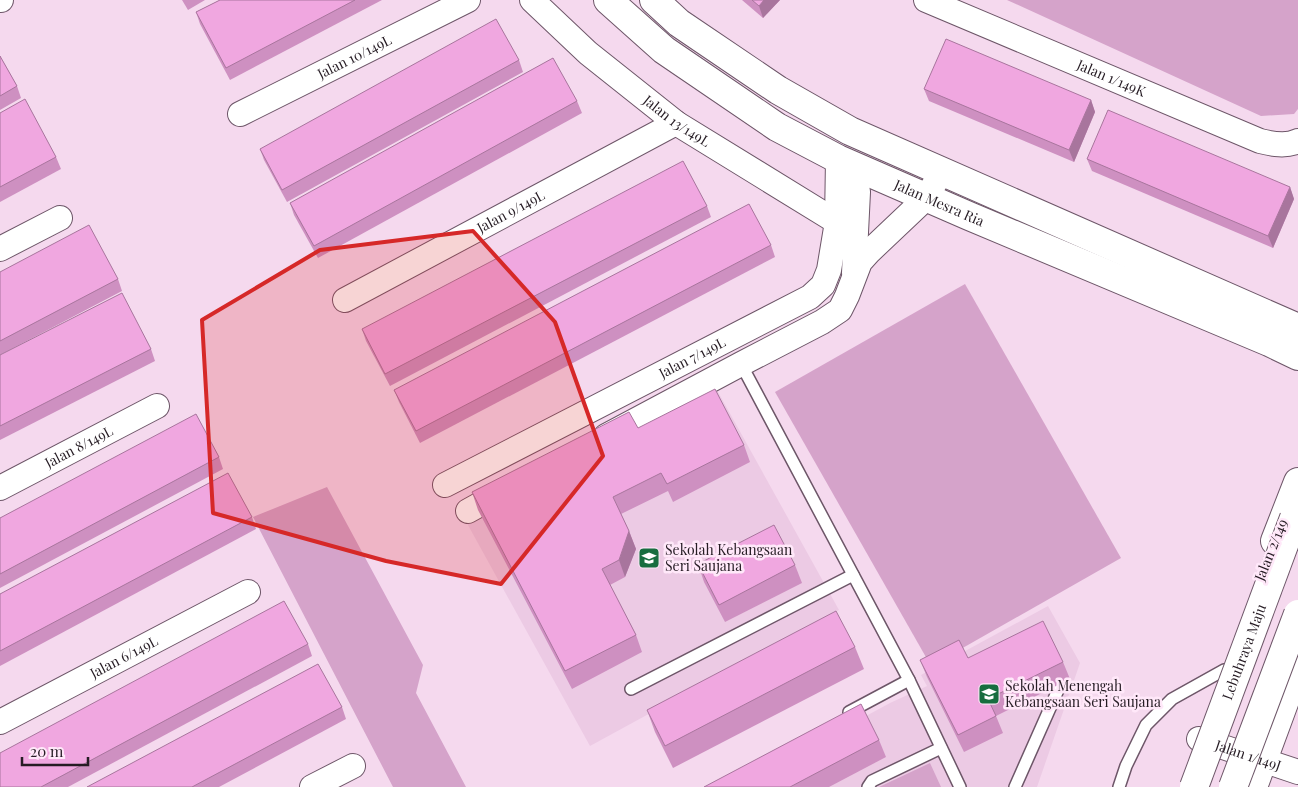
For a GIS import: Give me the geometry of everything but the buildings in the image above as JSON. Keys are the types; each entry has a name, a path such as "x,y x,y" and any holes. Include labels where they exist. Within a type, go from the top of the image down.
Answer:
{"main road":[{"name":"Jalan Mesra Ria","path":"608,0 664,50 777,128 846,162 926,198 1286,328"},
{"name":"Jalan Mesra Ria","path":"654,0 679,22 778,90 850,132 942,171 1286,328 1298,356"},
{"path":"1286,328 1290,365 1298,378"},
{"name":"Jalan 2/149","path":"1182,787 1224,670 1298,482"},
{"name":"Lebuhraya Maju","path":"1194,787 1294,518"},
{"path":"1233,787 1298,614"},
{"path":"1253,787 1298,666"}],"street":[{"name":"Jalan 10/149L","path":"240,114 468,0"},
{"name":"Jalan 13/149L","path":"532,0 588,53 676,123 836,222"},
{"name":"Jalan 1/149K","path":"926,0 1260,141 1274,145 1298,141"},
{"name":"Jalan 9/149L","path":"345,300 676,123"},
{"name":"Jalan 7/149L","path":"444,485 810,297 823,285 828,270 846,162"},
{"path":"846,162 858,192 854,277"},
{"path":"587,446 822,322 840,310 860,262 926,198 942,171"},
{"path":"0,248 60,218"},
{"name":"Jalan 8/149L","path":"0,488 156,406"},
{"path":"468,511 519,483"},
{"name":"Jalan 6/149L","path":"0,722 248,592"},
{"name":"Jalan 1/149J","path":"1199,739 1298,772"},
{"path":"312,787 352,766"}],"lane":[{"path":"741,364 909,680 960,787"},
{"path":"631,689 853,575"},
{"path":"1118,787 1146,725 1172,699 1224,670"},
{"path":"841,716 909,680"},
{"path":"1015,787 1058,690"},
{"path":"868,787 872,781 941,748"}],"highlighted area":[{"path":"473,231 555,322 603,456 501,584 386,561 213,513 202,320 320,250"}],"shaded area":[{"path":"1007,0 1298,0 1298,109 1294,114 1261,116"},
{"path":"965,284 1121,558 931,666 775,392"},
{"name":"Sekolah Kebangsaan Seri Saujana","path":"707,372 839,610 590,746 458,507"},
{"path":"327,487 423,665 416,693 466,787 393,787 253,517"},
{"name":"Sekolah Menengah Kebangsaan Seri Saujana","path":"1048,606 1080,663 1037,787 735,787 890,703 927,686 921,675"},
{"path":"930,763 941,787 879,787"}],"place":[{"name":"Sekolah Kebangsaan Seri Saujana","path":"649,558"},
{"name":"Sekolah Menengah Kebangsaan Seri Saujana","path":"989,694"}]}
